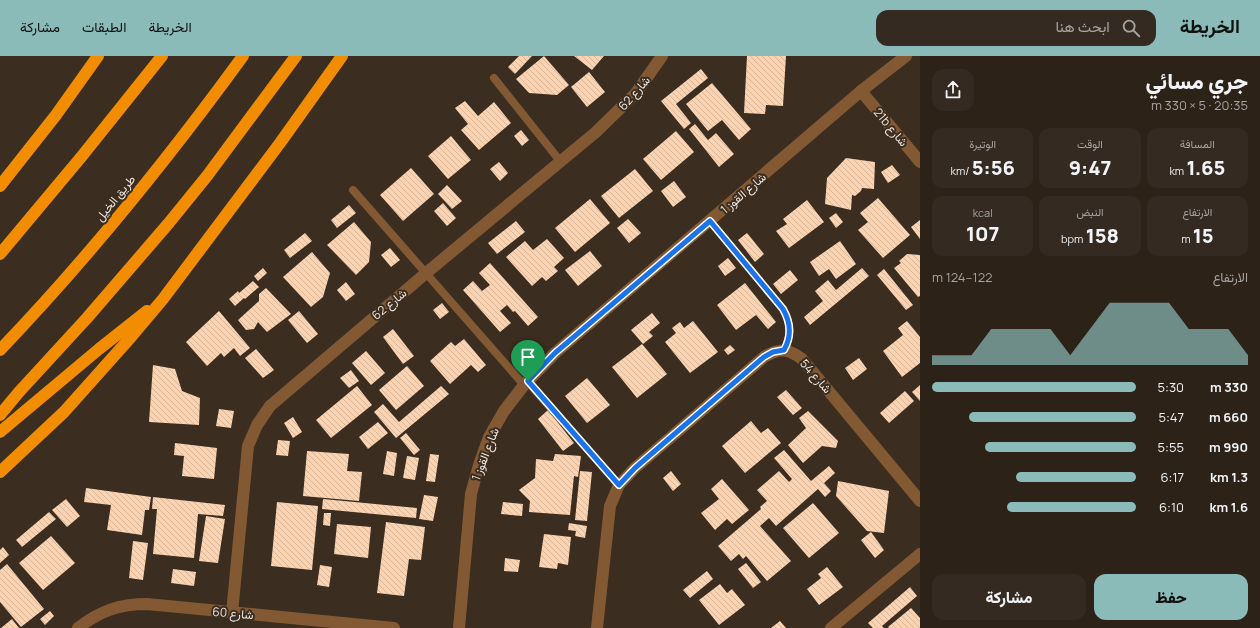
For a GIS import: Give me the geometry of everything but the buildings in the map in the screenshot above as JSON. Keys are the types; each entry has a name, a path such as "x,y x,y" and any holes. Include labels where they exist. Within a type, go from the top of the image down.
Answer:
{"highway":[{"path":"0,186 56,115 98,56"},
{"path":"0,254 87,150 162,56"},
{"name":"طريق الخيل","path":"0,350 65,280 115,221 175,146 243,56"},
{"path":"0,415 18,392 87,318 168,224 216,164 296,56"},
{"path":"0,472 69,406 126,343 163,299 280,143 342,56"},
{"path":"0,432 104,344 163,299"}],"street":[{"name":"شارع 62","path":"232,613 248,446 256,425 270,406 425,274 596,132 636,93 662,56"},
{"name":"شارع القوز 1","path":"459,628 471,494 479,465 490,437 504,411 526,383 555,353 861,92 906,56"},
{"name":"21b شارع","path":"861,92 920,162"},
{"path":"597,628 608,518 614,495 619,485 635,468 764,357 773,352 784,350"},
{"name":"شارع 54","path":"784,350 794,353 802,359 920,501"},
{"path":"831,628 920,554"},
{"name":"شارع 60","path":"78,628 102,612 116,607 132,604 147,604 394,628"}],"lane":[{"path":"494,78 560,161"},
{"path":"353,190 425,274 619,485"},
{"path":"710,221 788,317 790,334 784,350"}],"route":[{"path":"710,221 783,309 788,317 790,325 790,334 784,350 773,352 764,357 635,468 619,485 528,381 555,353 710,221"}]}
